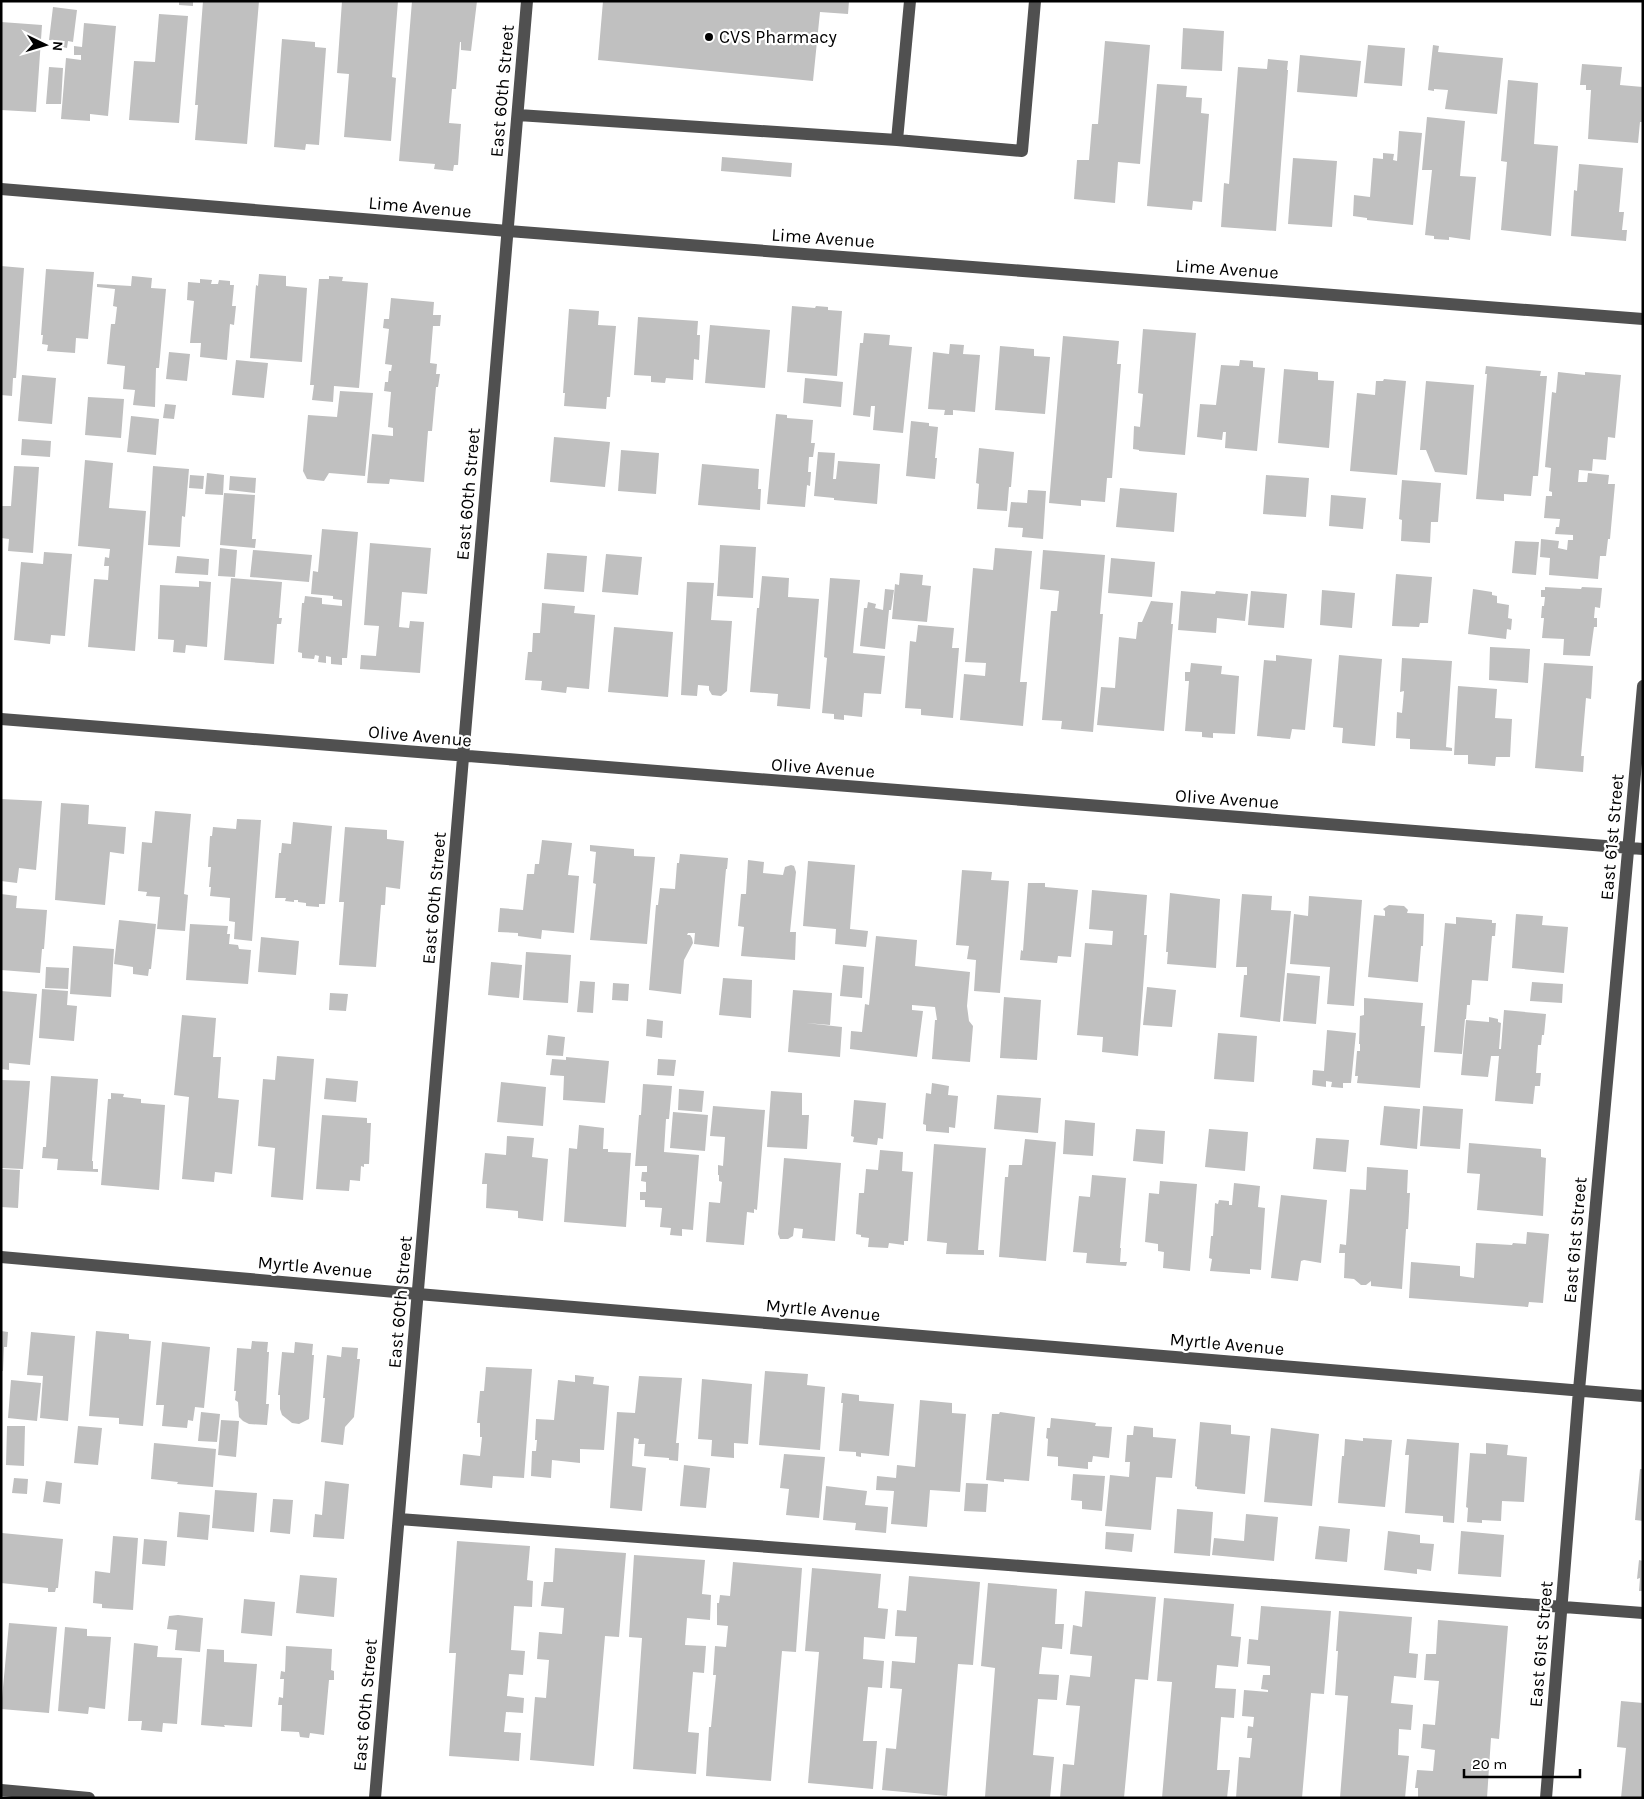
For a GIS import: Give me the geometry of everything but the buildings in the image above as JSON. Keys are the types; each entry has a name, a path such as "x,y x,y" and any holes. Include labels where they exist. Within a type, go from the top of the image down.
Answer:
{"street":[{"name":"East 60th Street","path":"375,1798 528,1"},
{"path":"897,140 910,1"},
{"path":"518,115 897,140 1022,151 1035,1"},
{"name":"Lime Avenue","path":"1,190 508,232 1643,319"},
{"name":"East 61st Street","path":"1546,1798 1579,1390 1643,686"},
{"name":"Olive Avenue","path":"1,719 1643,849"},
{"name":"Myrtle Avenue","path":"1,1257 418,1294 1643,1396"},
{"path":"399,1519 1643,1613"},
{"path":"1,1790 89,1798"}],"place":[{"name":"CVS Pharmacy","path":"709,37"}]}
